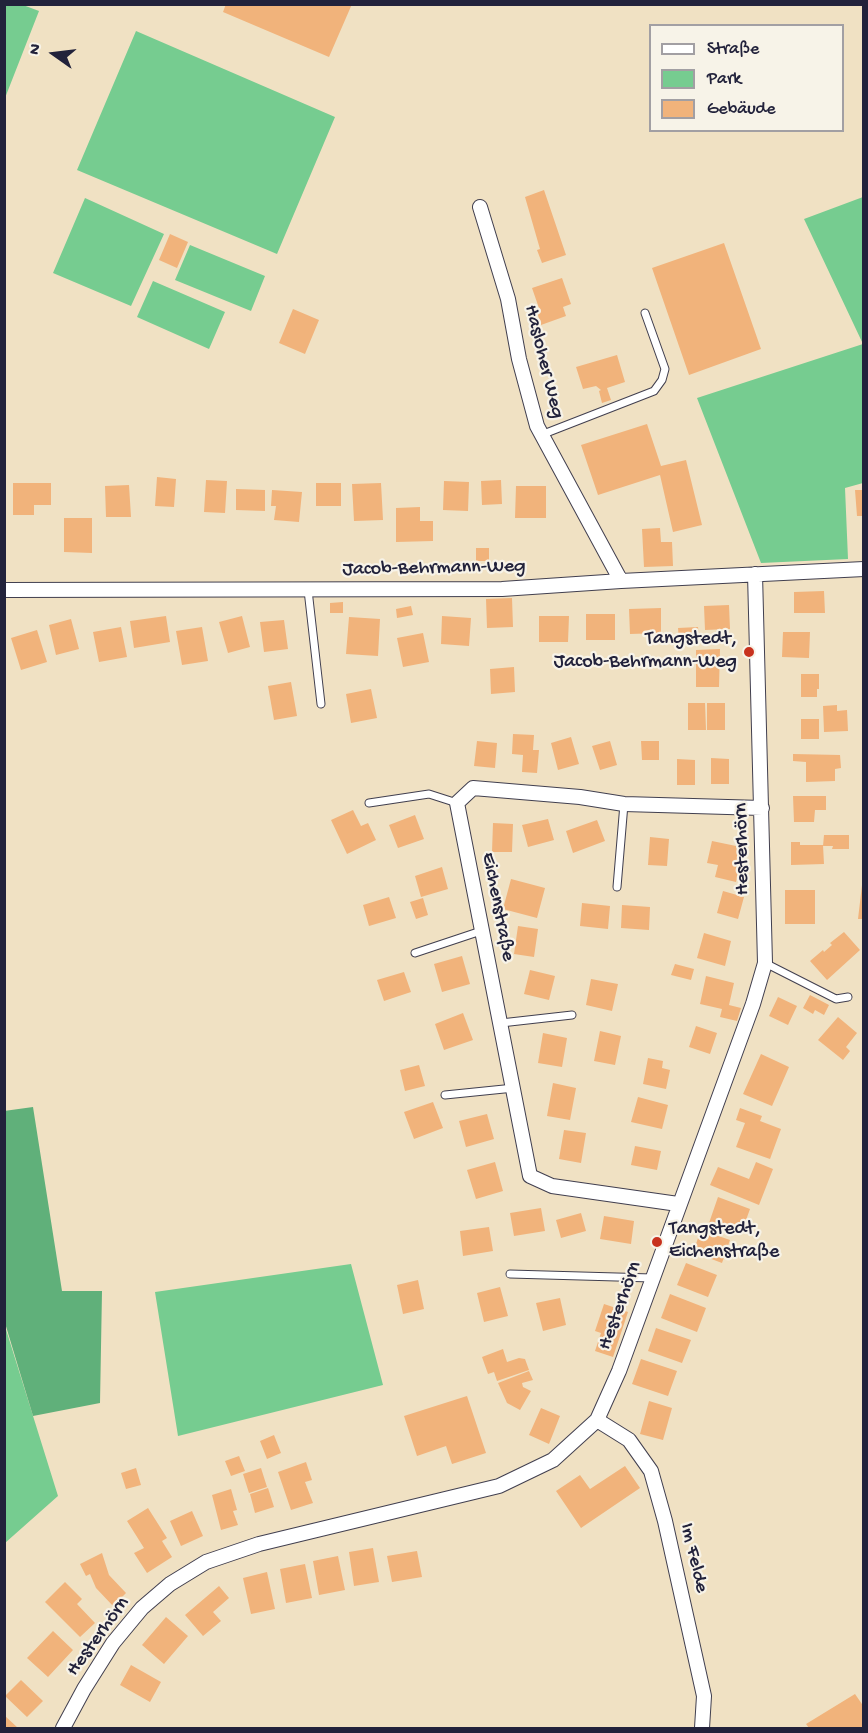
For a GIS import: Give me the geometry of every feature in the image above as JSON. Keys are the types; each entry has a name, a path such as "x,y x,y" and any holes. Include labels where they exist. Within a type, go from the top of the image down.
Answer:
{"street":[{"name":"Hasloher Weg","path":"480,207 508,299 519,359 537,426 621,581"},
{"name":"Jacob-Behrmann-Weg","path":"4,590 502,590 621,581 864,569"},
{"name":"Hesterhörn","path":"63,1728 113,1643 142,1608 170,1584 206,1562 259,1544 500,1486 553,1460 597,1420 619,1371 678,1204 753,1004 765,963 755,574"},
{"path":"457,803 473,788 580,797 624,804 762,808"},
{"name":"Eichenstraße","path":"457,803 530,1176 552,1186 678,1204"},
{"name":"Im Felde","path":"597,1420 628,1440 651,1471 704,1696 702,1728"}],"lane":[{"path":"541,435 654,391 662,380 665,369 645,313"},
{"path":"308,590 321,704"},
{"path":"369,803 429,794 457,803"},
{"path":"617,887 624,804"},
{"path":"415,954 482,931"},
{"path":"765,963 836,999 848,997"},
{"path":"501,1023 572,1015"},
{"path":"446,1095 514,1088"},
{"path":"510,1274 652,1278"}],"green space":[{"path":"5,4 23,5 39,11 5,98"},
{"path":"136,31 335,117 277,254 77,170"},
{"path":"864,197 863,344 804,219"},
{"path":"85,198 164,234 131,306 53,273"},
{"path":"190,245 265,276 251,311 175,280"},
{"path":"153,281 225,312 209,349 137,317"},
{"path":"863,344 863,483 845,488 848,559 761,563 697,398"},
{"path":"33,1107 62,1291 102,1291 100,1403 33,1416 5,1323 4,1111"},
{"path":"351,1264 383,1385 178,1436 155,1292"},
{"path":"4,1323 58,1496 5,1543 4,1543"}],"building":[{"path":"226,4 352,4 329,57 223,12"},
{"path":"544,190 566,255 542,263 525,197"},
{"path":"170,234 188,242 177,268 159,260"},
{"path":"724,243 761,349 689,375 652,268"},
{"path":"562,278 571,304 563,307 566,316 541,325 537,312 540,311 532,288"},
{"path":"293,309 319,320 305,354 279,343"},
{"path":"617,355 625,382 607,388 611,400 602,403 599,391 601,390 596,386 583,389 576,367"},
{"path":"647,424 661,466 686,460 702,525 673,532 660,475 598,495 581,445"},
{"path":"157,477 176,479 174,507 155,506"},
{"path":"206,480 227,481 225,513 204,512"},
{"path":"501,480 502,504 482,505 481,481"},
{"path":"444,481 469,482 468,511 443,510"},
{"path":"13,483 51,483 51,505 34,505 34,515 13,515"},
{"path":"316,483 341,483 341,506 316,506"},
{"path":"381,483 383,520 354,521 352,484"},
{"path":"129,485 131,517 106,517 105,486"},
{"path":"516,486 546,486 546,518 515,518"},
{"path":"236,489 265,490 265,511 236,510"},
{"path":"272,490 302,492 299,522 274,520 276,506 271,506"},
{"path":"855,490 864,490 864,516 857,516"},
{"path":"420,507 420,521 433,521 433,541 396,542 396,508"},
{"path":"64,518 92,518 92,553 64,552"},
{"path":"660,528 661,542 672,542 673,566 644,567 642,529"},
{"path":"476,548 489,548 489,561 476,561"},
{"path":"824,591 825,613 794,613 794,592"},
{"path":"512,598 513,627 487,628 486,599"},
{"path":"343,602 343,613 330,613 330,603"},
{"path":"729,605 730,629 705,630 704,606"},
{"path":"411,606 413,615 397,618 396,609"},
{"path":"661,608 661,633 630,634 629,609"},
{"path":"586,614 615,614 615,640 586,640"},
{"path":"166,616 170,642 134,648 130,621"},
{"path":"242,616 250,647 228,653 219,622"},
{"path":"442,616 471,618 469,646 441,644"},
{"path":"539,616 569,616 568,642 539,642"},
{"path":"349,617 380,619 378,656 346,654"},
{"path":"71,619 79,649 56,655 49,625"},
{"path":"284,620 288,649 264,652 260,622"},
{"path":"121,627 127,657 99,662 93,632"},
{"path":"202,627 208,661 182,665 176,631"},
{"path":"698,627 699,638 679,640 678,628"},
{"path":"37,630 47,662 21,670 11,638"},
{"path":"783,632 810,632 809,658 782,657"},
{"path":"423,633 429,662 403,667 397,638"},
{"path":"720,649 719,687 696,687 696,650"},
{"path":"514,667 515,692 491,694 490,669"},
{"path":"801,674 819,674 817,697 801,697"},
{"path":"291,682 297,716 274,720 268,686"},
{"path":"371,689 377,718 351,723 346,694"},
{"path":"688,703 705,703 706,730 688,730"},
{"path":"707,703 725,703 725,730 707,730"},
{"path":"837,705 837,711 847,710 848,731 824,732 823,706"},
{"path":"801,719 819,719 819,739 801,739"},
{"path":"513,734 534,735 533,750 539,750 537,773 522,772 523,755 512,754"},
{"path":"571,737 579,764 558,770 551,743"},
{"path":"477,741 497,743 495,768 474,766"},
{"path":"610,741 617,765 600,770 592,746"},
{"path":"641,741 659,741 659,760 642,760"},
{"path":"793,754 840,755 841,768 835,769 835,781 806,782 806,762 793,761"},
{"path":"711,758 729,759 729,784 711,784"},
{"path":"677,759 695,760 695,785 677,785"},
{"path":"793,796 826,796 826,810 815,810 814,822 794,822"},
{"path":"353,810 361,826 368,823 376,840 347,854 331,820"},
{"path":"415,815 424,839 398,848 389,825"},
{"path":"548,819 554,840 528,847 522,825"},
{"path":"597,820 605,841 573,853 566,831"},
{"path":"493,823 513,824 512,852 492,852"},
{"path":"824,835 849,835 849,849 832,849 833,846 823,846"},
{"path":"650,837 669,839 667,866 648,865"},
{"path":"712,841 736,846 740,864 736,882 715,877 718,865 707,863"},
{"path":"791,842 800,842 800,845 823,845 824,864 791,865"},
{"path":"442,867 448,889 421,897 415,876"},
{"path":"511,879 545,888 537,918 503,909"},
{"path":"862,885 864,885 864,919 858,919"},
{"path":"785,890 815,890 815,924 785,924"},
{"path":"723,891 744,897 738,919 717,913"},
{"path":"389,897 396,918 369,926 363,905"},
{"path":"423,898 428,915 416,919 410,902"},
{"path":"582,903 610,906 608,929 580,926"},
{"path":"622,905 650,907 649,930 621,928"},
{"path":"518,926 538,929 534,957 514,954"},
{"path":"844,932 860,950 827,980 810,961 823,950 824,952 832,945 830,943"},
{"path":"704,933 731,941 725,966 697,958"},
{"path":"462,956 470,984 442,992 434,964"},
{"path":"675,964 694,969 691,980 671,975"},
{"path":"530,970 555,976 549,1000 524,994"},
{"path":"404,972 411,992 384,1001 377,980"},
{"path":"706,976 734,983 729,1005 741,1008 737,1021 720,1017 722,1009 700,1004"},
{"path":"591,979 618,984 612,1011 586,1005"},
{"path":"810,995 829,1005 824,1015 815,1010 813,1014 803,1008"},
{"path":"778,997 797,1006 788,1025 769,1016"},
{"path":"463,1013 473,1040 444,1050 435,1024"},
{"path":"838,1017 857,1033 846,1047 850,1051 843,1060 818,1040"},
{"path":"696,1026 717,1033 710,1054 689,1047"},
{"path":"600,1031 621,1036 615,1065 594,1061"},
{"path":"543,1033 567,1038 562,1067 538,1063"},
{"path":"761,1054 789,1067 772,1106 743,1094"},
{"path":"648,1058 663,1061 662,1068 670,1070 666,1089 643,1084"},
{"path":"419,1065 425,1086 405,1091 400,1070"},
{"path":"553,1083 576,1088 570,1120 547,1116"},
{"path":"638,1097 668,1105 662,1129 631,1122"},
{"path":"433,1102 443,1128 414,1139 404,1112"},
{"path":"740,1108 762,1116 760,1121 781,1129 770,1159 736,1147 745,1123 736,1120"},
{"path":"487,1114 494,1139 466,1147 459,1121"},
{"path":"564,1130 586,1133 581,1163 559,1159"},
{"path":"635,1146 661,1151 657,1170 631,1165"},
{"path":"495,1162 503,1191 476,1199 467,1170"},
{"path":"756,1162 773,1169 759,1205 710,1185 718,1167 749,1179"},
{"path":"718,1197 750,1209 741,1234 709,1223"},
{"path":"541,1208 545,1231 514,1236 510,1213"},
{"path":"581,1213 586,1231 561,1238 556,1220"},
{"path":"604,1216 634,1221 631,1244 600,1239"},
{"path":"489,1227 493,1251 463,1256 460,1231"},
{"path":"701,1230 730,1240 722,1263 693,1252"},
{"path":"686,1263 717,1275 708,1297 677,1285"},
{"path":"418,1280 424,1309 403,1314 397,1285"},
{"path":"500,1287 508,1316 484,1322 477,1293"},
{"path":"670,1294 706,1308 697,1332 661,1318"},
{"path":"560,1298 566,1325 543,1331 536,1303"},
{"path":"604,1304 628,1312 613,1357 595,1351 601,1333 595,1331"},
{"path":"656,1328 691,1340 682,1363 648,1351"},
{"path":"503,1349 507,1362 519,1358 525,1359 529,1370 497,1381 494,1372 488,1374 482,1357"},
{"path":"641,1359 677,1371 668,1396 632,1384"},
{"path":"529,1371 533,1380 522,1383 523,1387 531,1391 520,1410 507,1403 498,1383"},
{"path":"467,1396 486,1453 452,1464 446,1446 417,1456 404,1416"},
{"path":"649,1401 672,1408 663,1440 640,1434"},
{"path":"541,1408 560,1416 549,1444 529,1435"},
{"path":"274,1435 281,1453 267,1459 260,1441"},
{"path":"239,1456 245,1471 231,1476 225,1461"},
{"path":"306,1462 312,1480 305,1482 313,1503 291,1510 278,1472"},
{"path":"625,1466 640,1488 581,1528 556,1491 580,1475 590,1489"},
{"path":"136,1468 141,1485 126,1489 121,1473"},
{"path":"261,1468 267,1487 249,1493 243,1474"},
{"path":"268,1488 274,1507 255,1513 250,1494"},
{"path":"231,1489 237,1510 233,1511 238,1525 221,1530 212,1495"},
{"path":"148,1508 167,1538 162,1541 172,1557 147,1573 134,1553 144,1548 127,1521"},
{"path":"192,1511 203,1536 181,1546 170,1521"},
{"path":"373,1548 379,1582 354,1586 349,1552"},
{"path":"417,1551 422,1577 392,1582 387,1556"},
{"path":"102,1553 109,1575 126,1593 113,1606 96,1588 90,1574 86,1576 80,1564"},
{"path":"338,1556 345,1590 319,1595 313,1561"},
{"path":"305,1564 312,1598 286,1603 280,1569"},
{"path":"267,1572 275,1609 251,1614 243,1578"},
{"path":"65,1582 82,1599 77,1604 95,1623 80,1637 45,1602"},
{"path":"219,1586 229,1598 213,1612 221,1621 203,1636 185,1615"},
{"path":"166,1617 188,1636 164,1664 142,1645"},
{"path":"53,1631 73,1650 48,1677 27,1658"},
{"path":"131,1665 161,1682 150,1702 120,1685"},
{"path":"21,1680 43,1701 27,1717 5,1696"},
{"path":"855,1694 864,1707 864,1728 809,1728 806,1724"},
{"path":"4,1715 18,1728 4,1728"}],"place":[{"name":"Tangstedt, Jacob-Behrmann-Weg","path":"749,652"},
{"name":"Tangstedt, Eichenstraße","path":"657,1242"}]}
